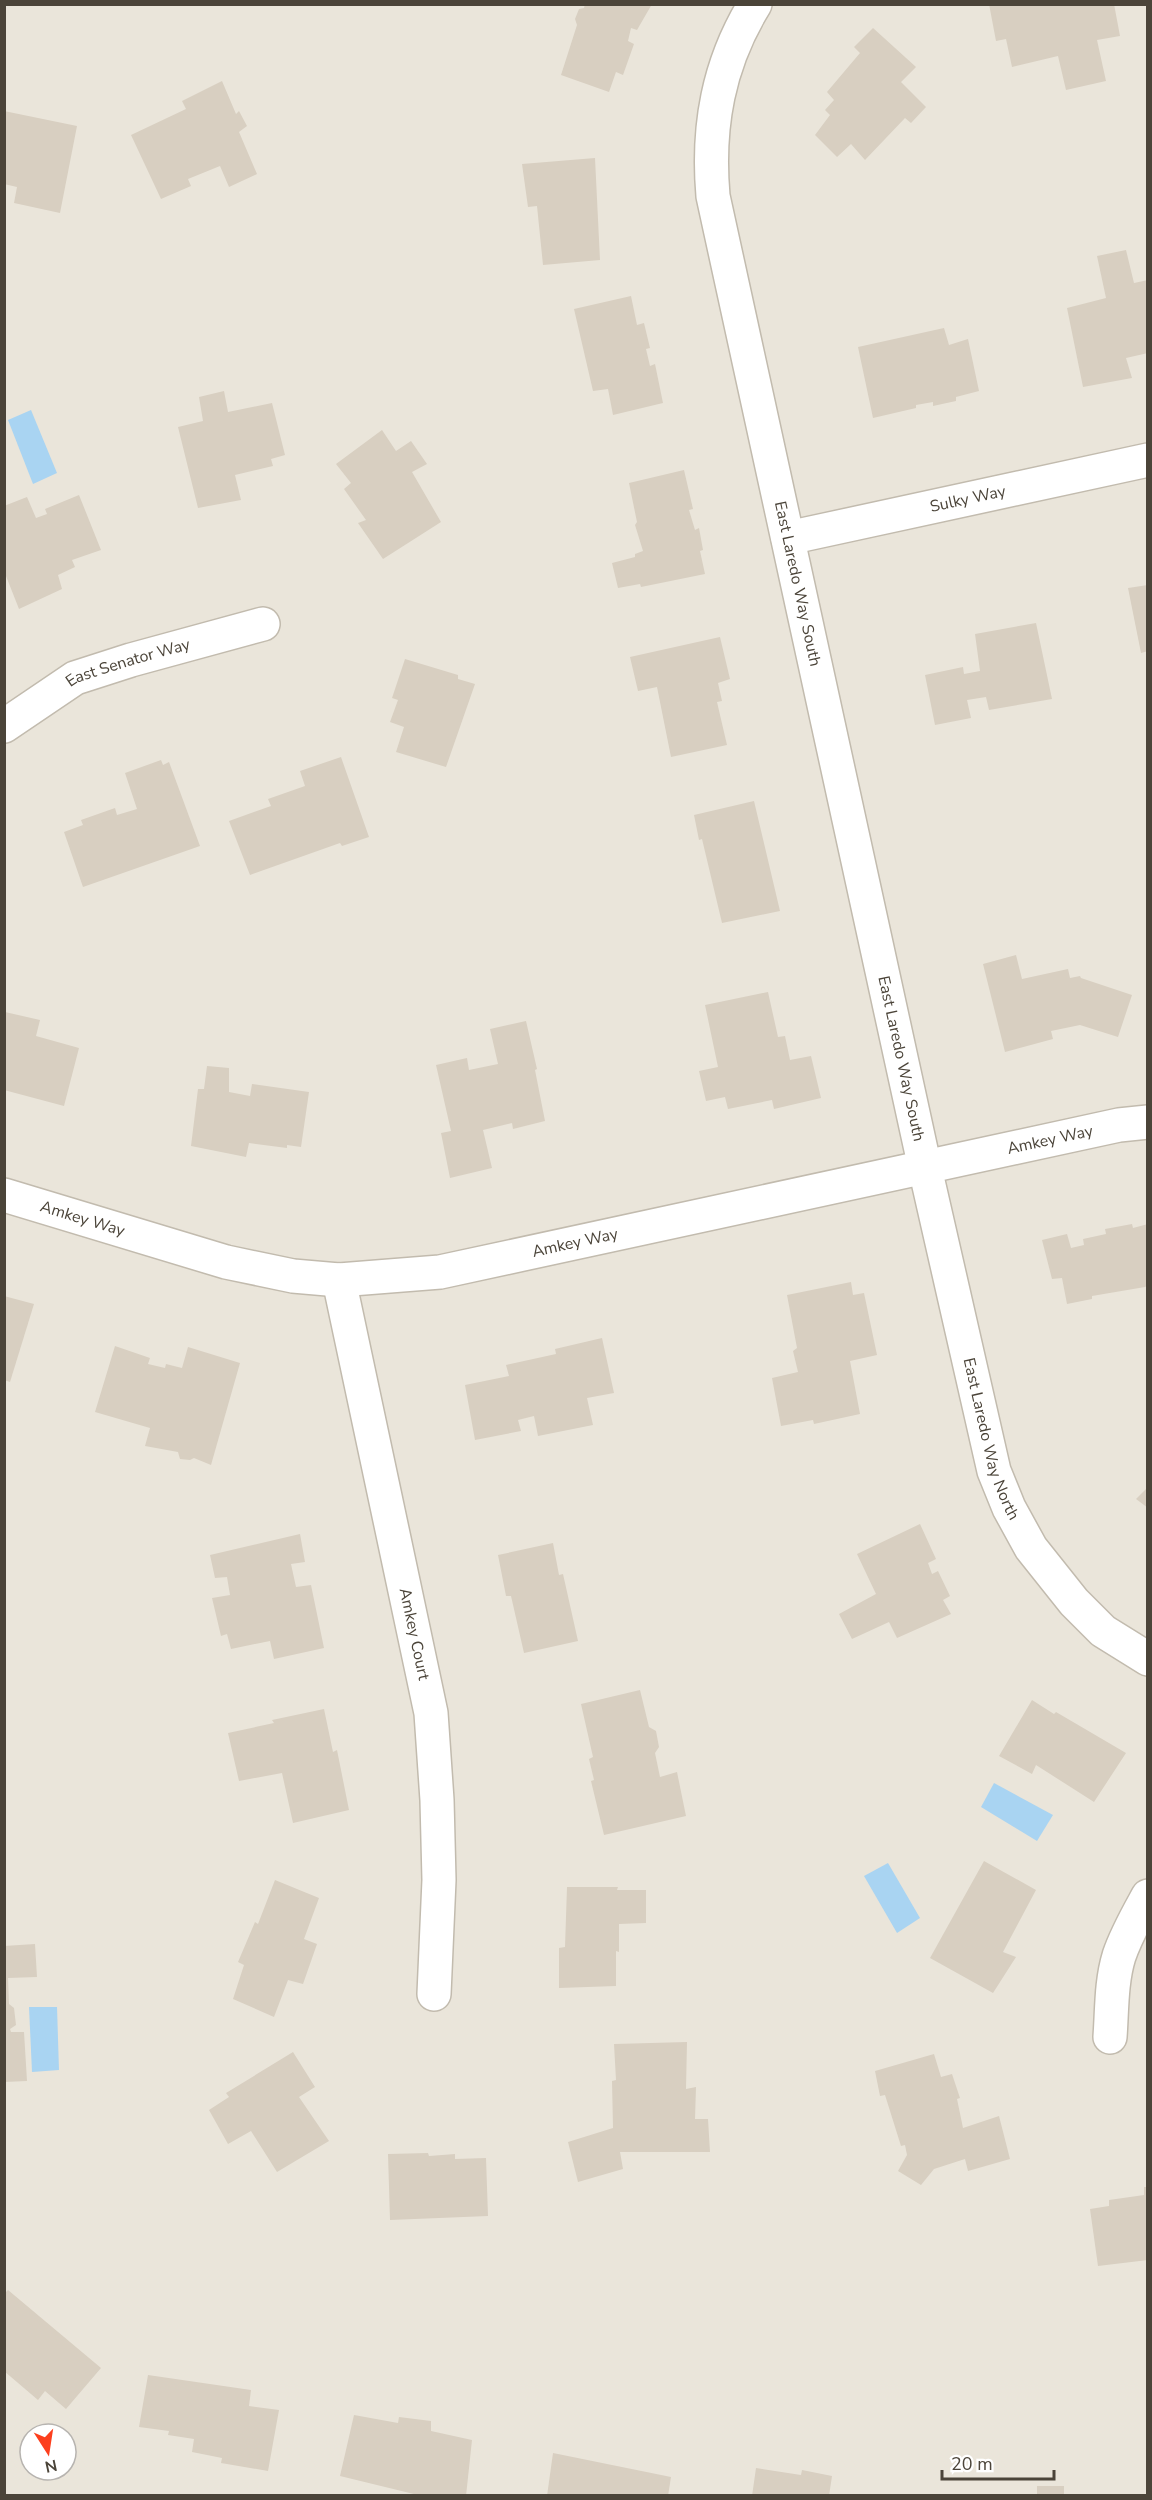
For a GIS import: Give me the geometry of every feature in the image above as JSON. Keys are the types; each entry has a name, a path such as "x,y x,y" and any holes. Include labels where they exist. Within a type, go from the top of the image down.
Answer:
{"street":[{"name":"East Laredo Way South","path":"755,4 729,54 714,111 710,160 713,196 925,1168"},
{"name":"Sulky Way","path":"788,538 1148,460"},
{"name":"East Senator Way","path":"4,726 75,678 131,660 263,624"},
{"name":"Amkey Way","path":"4,1195 226,1262 293,1276 339,1280 440,1272 1119,1125 1148,1122"},
{"name":"East Laredo Way North","path":"925,1168 994,1471 1009,1508 1031,1548 1074,1602 1103,1631 1148,1659"},
{"name":"Amkey Court","path":"339,1280 431,1713 437,1800 439,1880 434,1994"},
{"path":"1110,2037 1113,1984 1118,1958 1127,1935 1148,1896"}],"shaded area":[{"path":"5,5 1147,5 1147,2495 5,2496"}],"water":[{"path":"31,410 57,473 33,484 8,420"},
{"path":"994,1783 1053,1815 1037,1841 981,1807"},
{"path":"888,1863 920,1918 897,1933 864,1876"},
{"path":"29,2007 57,2007 59,2070 32,2072"}],"building":[{"path":"585,4 652,4 637,30 631,28 628,41 634,44 623,75 616,72 609,92 561,75 577,25 575,19 579,9 584,8"},
{"path":"989,4 1114,4 1120,36 1097,40 1106,81 1066,90 1058,56 1012,67 1006,39 996,41"},
{"path":"873,28 916,67 901,82 926,107 911,123 905,118 865,160 851,144 837,157 815,135 830,115 825,110 834,100 827,92 860,53 854,47"},
{"path":"222,81 236,114 239,111 247,126 239,132 257,174 229,187 220,166 188,179 191,186 161,199 131,135 186,109 182,101"},
{"path":"4,111 77,126 60,213 14,203 17,187 4,184"},
{"path":"595,158 600,260 543,265 537,206 528,207 522,164"},
{"path":"1126,250 1134,283 1148,280 1148,353 1126,358 1132,378 1083,387 1067,308 1106,298 1097,256"},
{"path":"631,296 637,325 644,323 650,348 646,349 650,366 655,364 663,403 613,415 608,389 593,391 574,309"},
{"path":"944,328 949,345 968,339 979,391 956,397 956,401 933,406 933,402 916,405 916,408 873,418 858,347"},
{"path":"224,391 228,412 272,403 285,455 271,459 273,466 235,475 241,500 198,508 178,427 203,421 199,397"},
{"path":"382,430 396,451 411,441 427,464 412,472 441,522 383,559 358,523 366,520 344,489 351,483 336,464"},
{"path":"684,470 693,509 689,510 695,530 699,528 703,550 700,551 705,574 641,587 640,584 618,588 612,563 635,557 635,554 643,551 635,525 637,522 629,483"},
{"path":"79,495 101,550 72,560 75,567 58,575 62,589 19,609 6,576 4,577 4,506 27,497 36,518 47,514 45,509"},
{"path":"1148,585 1148,651 1141,653 1128,588"},
{"path":"1036,623 1052,699 989,710 986,697 967,700 971,718 935,725 925,675 963,667 964,674 980,671 975,634"},
{"path":"720,637 730,679 718,683 722,701 717,702 727,745 671,757 657,687 638,691 630,657"},
{"path":"405,659 458,675 458,679 475,684 446,767 396,752 404,727 390,722 398,700 392,698"},
{"path":"341,757 369,837 342,846 340,843 250,875 229,821 271,806 268,799 305,786 300,771"},
{"path":"161,760 163,765 169,762 200,846 83,887 64,832 83,825 81,820 115,808 117,815 137,809 125,773"},
{"path":"754,801 780,911 722,923 694,815"},
{"path":"1016,955 1022,979 1068,969 1070,978 1080,976 1132,995 1118,1037 1080,1025 1051,1031 1053,1039 1005,1052 983,964"},
{"path":"768,992 778,1037 785,1036 790,1060 811,1056 821,1098 774,1109 772,1100 728,1109 725,1097 706,1101 699,1071 718,1067 705,1005"},
{"path":"5,1012 40,1020 36,1036 79,1048 64,1106 4,1090"},
{"path":"526,1021 537,1069 535,1070 545,1121 513,1129 512,1123 483,1130 492,1168 450,1178 441,1133 451,1131 436,1065 467,1058 469,1070 498,1064 490,1029"},
{"path":"207,1066 229,1068 229,1092 250,1096 252,1084 309,1092 301,1147 287,1145 287,1148 249,1143 246,1157 191,1146 198,1089 204,1089"},
{"path":"1132,1224 1133,1228 1148,1224 1148,1285 1092,1296 1092,1299 1067,1304 1062,1278 1052,1279 1042,1240 1067,1234 1071,1248 1084,1245 1083,1239 1106,1234 1105,1229"},
{"path":"851,1282 853,1295 864,1293 877,1355 850,1361 860,1414 814,1424 813,1420 781,1426 772,1378 798,1372 793,1351 797,1348 787,1295"},
{"path":"4,1296 34,1304 10,1382 4,1380"},
{"path":"602,1338 614,1393 587,1398 593,1425 538,1436 534,1416 518,1420 521,1431 475,1440 465,1385 509,1376 506,1365 556,1354 555,1349"},
{"path":"115,1346 150,1358 148,1364 165,1368 166,1364 182,1368 188,1347 240,1363 211,1465 194,1458 180,1459 178,1452 145,1446 150,1428 95,1412"},
{"path":"1148,1487 1148,1508 1136,1499"},
{"path":"920,1524 936,1559 928,1563 932,1574 938,1571 950,1596 943,1600 951,1614 897,1638 889,1622 852,1639 839,1614 876,1594 857,1554"},
{"path":"300,1534 305,1562 291,1564 296,1587 311,1585 324,1648 274,1659 270,1641 231,1649 227,1634 221,1636 212,1598 230,1595 227,1577 215,1578 210,1555"},
{"path":"553,1543 559,1575 563,1574 578,1641 524,1653 511,1596 506,1596 498,1555"},
{"path":"640,1690 649,1727 656,1731 659,1747 655,1753 660,1777 677,1772 686,1816 604,1835 591,1781 594,1780 589,1759 593,1757 581,1704"},
{"path":"1032,1700 1126,1753 1094,1802 1036,1765 1032,1774 999,1756"},
{"path":"324,1709 333,1752 337,1750 349,1810 293,1823 282,1773 239,1781 228,1733 274,1723 272,1720"},
{"path":"984,1861 1036,1890 1003,1952 1016,1957 993,1993 930,1958"},
{"path":"275,1880 319,1898 304,1939 317,1944 303,1984 288,1980 274,2017 233,1999 244,1965 238,1962 255,1922 258,1924"},
{"path":"567,1887 618,1887 617,1890 646,1890 646,1923 619,1924 616,1986 559,1988 559,1948 565,1947"},
{"path":"35,1944 37,1977 8,1978 9,2004 14,2008 16,2025 10,2029 11,2032 24,2032 27,2081 4,2082 4,1946"},
{"path":"687,2042 686,2089 696,2087 695,2119 708,2119 710,2152 620,2152 623,2169 578,2182 568,2142 613,2128 612,2081 616,2080 614,2044"},
{"path":"293,2052 315,2087 299,2097 329,2141 277,2172 251,2131 228,2144 209,2110 229,2097 226,2093"},
{"path":"934,2054 941,2077 952,2074 960,2098 957,2099 963,2128 999,2116 1010,2159 968,2171 965,2159 934,2169 921,2185 898,2171 907,2155 905,2145 901,2146 885,2095 880,2096 875,2071"},
{"path":"428,2153 429,2156 455,2154 455,2159 486,2158 488,2216 390,2220 388,2154"},
{"path":"1144,2187 1148,2187 1148,2260 1098,2266 1090,2209 1109,2206 1109,2200 1144,2195"},
{"path":"8,2290 101,2368 66,2409 45,2391 38,2400 4,2371 4,2294"},
{"path":"148,2375 251,2390 249,2406 279,2410 268,2471 221,2463 222,2458 192,2452 194,2439 168,2435 169,2431 139,2427"},
{"path":"354,2415 398,2423 399,2417 431,2421 431,2431 472,2440 466,2496 422,2496 340,2476"},
{"path":"553,2453 671,2477 668,2496 547,2496"},
{"path":"756,2468 801,2475 802,2470 832,2476 829,2496 752,2496"},
{"path":"1037,2486 1064,2486 1064,2496 1037,2496"}]}
